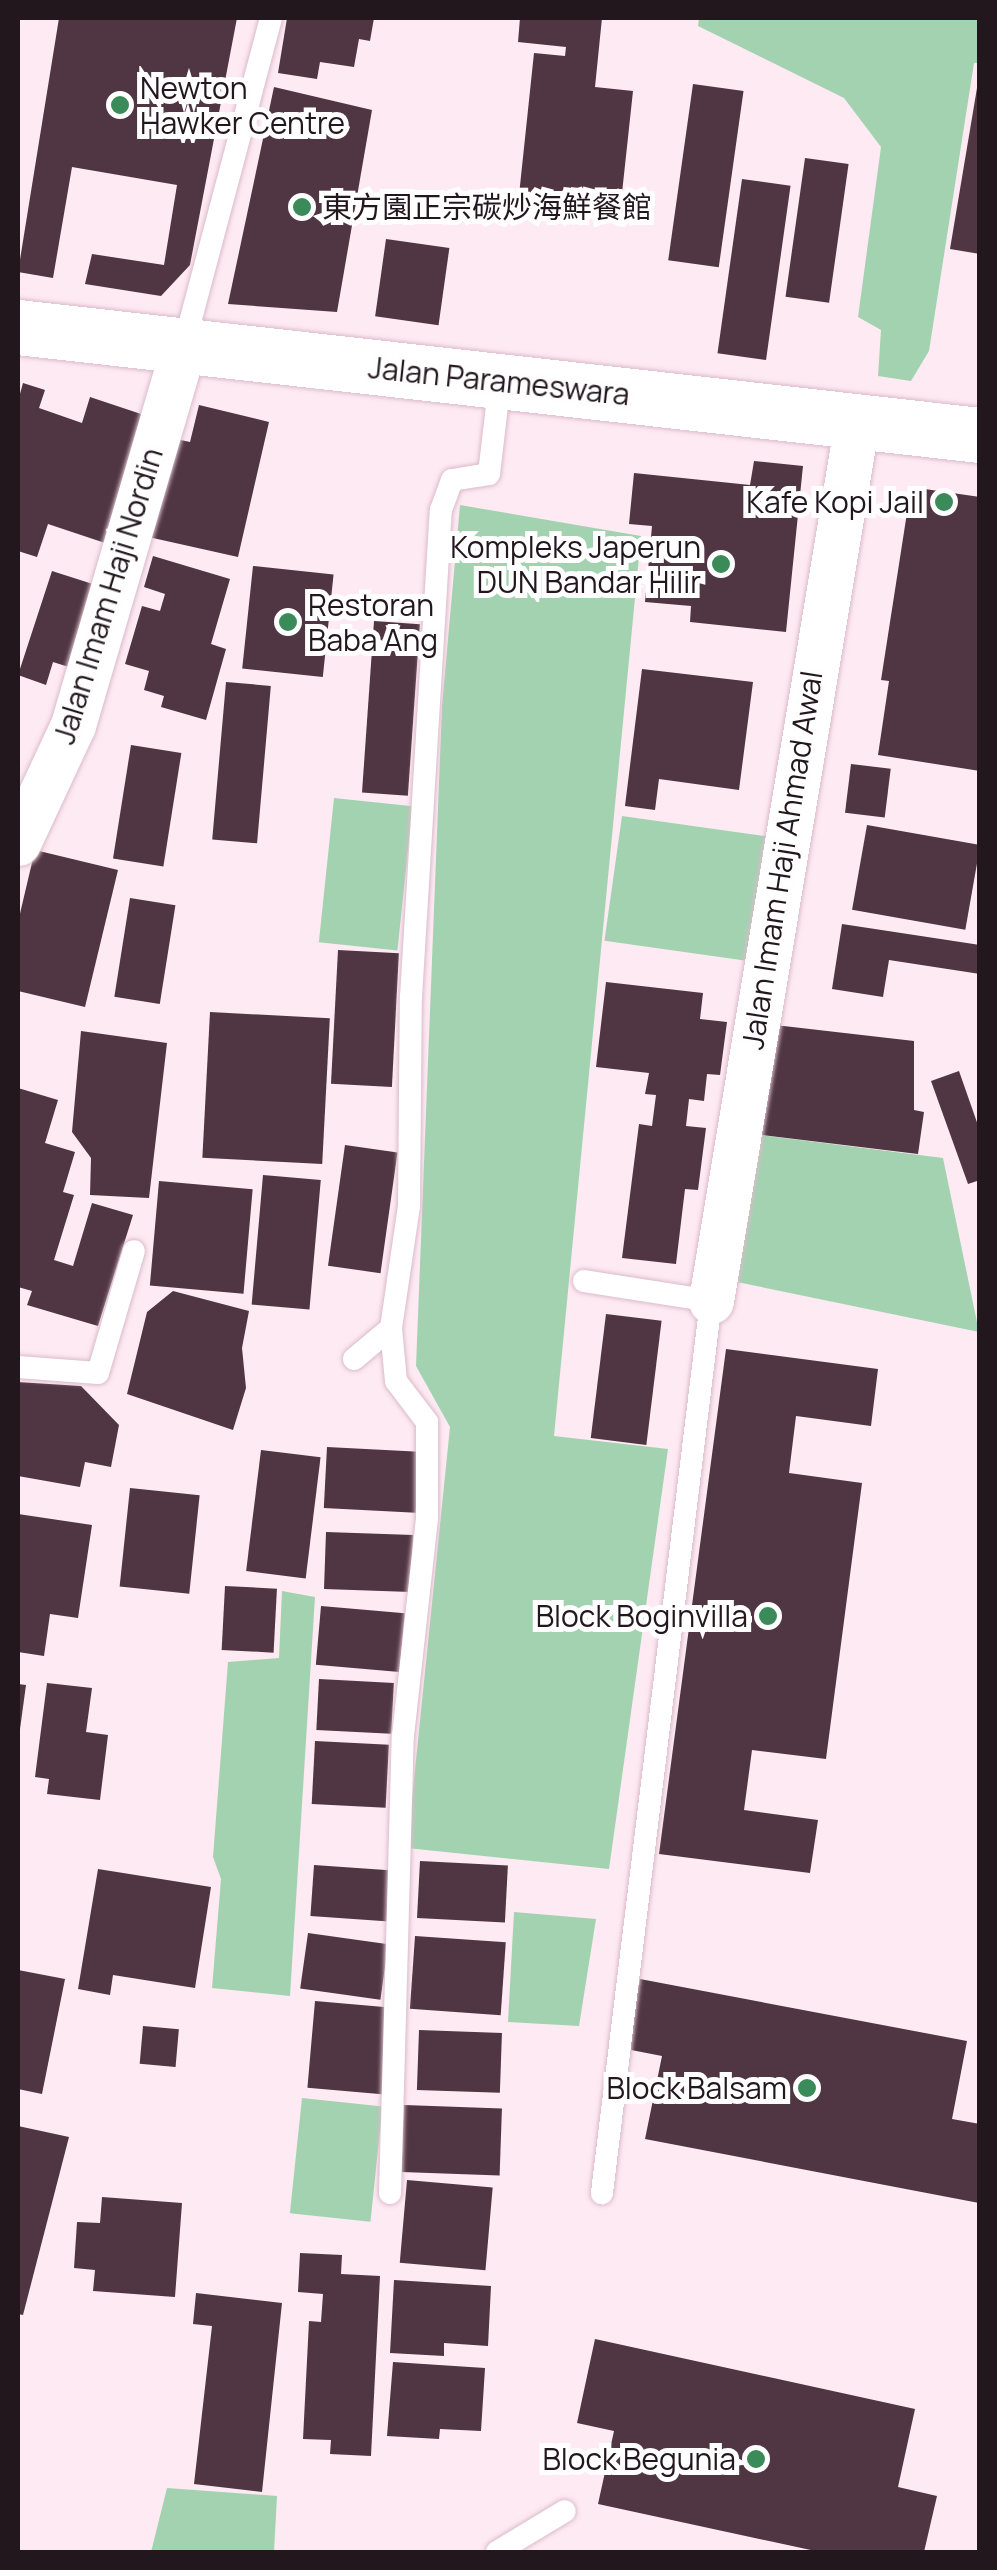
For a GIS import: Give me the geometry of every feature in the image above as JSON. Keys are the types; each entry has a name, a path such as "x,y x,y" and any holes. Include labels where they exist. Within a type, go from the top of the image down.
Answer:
{"main road":[{"name":"Jalan Parameswara","path":"18,326 980,435"}],"street":[{"name":"Jalan Imam Haji Nordin","path":"18,843 73,725 184,345"},
{"name":"Jalan Imam Haji Ahmad Awal","path":"710,1301 857,421"}],"lane":[{"path":"184,345 272,18"},
{"path":"390,2194 402,1736 427,1517 427,1422 396,1381 391,1328 409,1206 414,942 441,510 452,480 489,474 500,381"},
{"path":"18,1367 98,1373 134,1251"},
{"path":"584,1281 710,1301 602,2192"},
{"path":"354,1358 391,1328"},
{"path":"498,2552 565,2511"}],"green space":[{"path":"699,18 979,18 979,63 974,63 929,351 911,381 878,376 881,330 858,317 881,147 844,98 698,26"},
{"path":"460,505 641,536 554,1436 668,1449 609,1869 407,1848 450,1427 416,1366 442,706"},
{"path":"334,798 413,806 397,950 319,942"},
{"path":"622,816 766,836 748,961 604,941"},
{"path":"761,1135 943,1158 979,1332 737,1282 731,1271"},
{"path":"282,1591 315,1597 290,1996 212,1988 221,1879 213,1857 228,1662 279,1658"},
{"path":"514,1912 596,1919 579,2026 508,2022"},
{"path":"302,2098 383,2106 370,2222 290,2213"},
{"path":"167,2488 277,2496 274,2552 151,2552"}],"building":[{"path":"59,18 237,18 190,265 161,296 85,284 92,254 164,265 177,185 72,167 53,278 18,272"},
{"path":"287,18 374,18 370,41 359,39 354,67 320,62 317,79 278,73"},
{"path":"520,18 602,18 595,87 633,91 622,193 571,187 570,200 519,195 534,53 565,56 566,47 518,42"},
{"path":"693,84 744,91 719,267 668,260"},
{"name":"東方園正宗碳炒海鮮餐館","path":"274,87 372,110 337,312 228,304"},
{"path":"977,88 980,89 980,254 950,249"},
{"path":"805,158 849,164 829,303 786,297"},
{"path":"742,179 791,186 766,360 718,353"},
{"path":"386,239 449,248 439,325 375,316"},
{"path":"23,383 45,390 39,408 82,423 90,397 147,416 105,543 48,524 37,557 18,551 18,401"},
{"path":"199,405 269,422 238,557 144,536 167,437 190,442"},
{"name":"Kompleks Japerun DUN Bandar Hilir","path":"754,461 803,466 786,632 690,622 691,606 645,602 652,526 629,524 634,473 750,485"},
{"path":"911,487 980,497 980,771 878,755 889,681 881,680"},
{"path":"153,556 230,579 211,644 226,649 206,720 161,707 164,696 144,690 149,671 125,664 142,606 160,611 165,594 144,587"},
{"name":"Restoran Baba Ang","path":"253,566 334,574 323,677 242,668"},
{"path":"52,571 102,587 75,669 53,662 46,685 18,675"},
{"path":"374,621 420,624 408,796 362,793"},
{"path":"642,669 753,682 739,790 659,779 655,810 625,806"},
{"path":"226,682 271,686 257,843 212,839"},
{"path":"131,745 181,753 163,867 113,859"},
{"path":"851,764 891,769 885,818 845,813"},
{"path":"867,825 980,845 965,930 852,910"},
{"path":"35,850 118,870 85,1007 18,991 18,922"},
{"path":"130,898 175,905 160,1004 114,997"},
{"path":"842,924 980,945 980,974 889,960 883,997 832,989"},
{"path":"338,950 399,953 392,1087 331,1084"},
{"path":"606,982 703,993 700,1019 727,1022 720,1075 707,1074 704,1101 689,1099 686,1126 706,1128 698,1190 685,1189 676,1264 622,1258 639,1124 652,1126 656,1095 645,1094 649,1073 596,1067"},
{"path":"210,1012 330,1018 322,1164 202,1158"},
{"path":"775,1025 914,1041 914,1110 924,1112 918,1154 761,1135"},
{"path":"81,1031 167,1043 149,1198 90,1195 91,1158 72,1132"},
{"path":"959,1071 980,1131 980,1180 968,1184 931,1081"},
{"path":"18,1088 58,1100 45,1143 75,1152 63,1192 74,1195 54,1260 73,1266 92,1203 133,1215 98,1326 27,1305 32,1291 18,1287"},
{"path":"345,1145 397,1152 381,1273 328,1266"},
{"path":"263,1175 321,1180 309,1310 252,1305"},
{"path":"159,1181 253,1189 243,1294 150,1286"},
{"path":"173,1291 249,1311 242,1348 246,1388 233,1430 127,1394 147,1312"},
{"path":"606,1314 662,1321 646,1445 591,1438"},
{"name":"Block Boginvilla","path":"726,1349 878,1369 871,1426 796,1416 789,1473 862,1483 826,1759 752,1750 744,1810 818,1820 810,1873 659,1854"},
{"path":"18,1382 81,1386 119,1425 111,1467 85,1462 80,1487 18,1476"},
{"path":"327,1447 419,1452 416,1513 324,1508"},
{"path":"261,1450 321,1457 306,1578 246,1571"},
{"path":"130,1488 200,1495 189,1594 120,1586"},
{"path":"18,1514 92,1525 78,1618 50,1614 44,1656 18,1652"},
{"path":"326,1532 413,1535 411,1592 324,1589"},
{"path":"225,1586 277,1589 274,1653 222,1650"},
{"path":"321,1606 405,1613 400,1672 316,1665"},
{"path":"319,1679 394,1683 391,1734 316,1730"},
{"path":"47,1683 92,1688 86,1732 108,1735 100,1800 47,1794 49,1779 35,1777"},
{"path":"18,1684 26,1685 20,1729 18,1729"},
{"path":"315,1741 389,1745 386,1808 312,1804"},
{"path":"420,1861 508,1866 505,1923 417,1918"},
{"path":"314,1865 393,1871 389,1921 310,1916"},
{"path":"98,1869 211,1887 195,1988 113,1975 110,1995 78,1989"},
{"path":"308,1933 388,1944 380,2000 300,1988"},
{"path":"415,1936 506,1942 501,2015 410,2009"},
{"path":"18,1970 65,1979 42,2094 18,2089"},
{"name":"Block Balsam","path":"640,1979 967,2041 952,2119 980,2124 979,2203 645,2139 662,2056 626,2049"},
{"path":"315,2001 390,2008 382,2094 307,2088"},
{"path":"143,2026 179,2029 176,2067 140,2064"},
{"path":"419,2030 502,2033 500,2093 417,2090"},
{"path":"404,2105 502,2108 500,2175 402,2172"},
{"path":"18,2126 69,2137 23,2315 18,2314"},
{"path":"407,2180 493,2187 485,2270 400,2263"},
{"path":"102,2197 182,2203 175,2297 93,2291 95,2270 74,2268 77,2222 100,2223"},
{"path":"300,2253 342,2255 341,2274 380,2276 371,2456 330,2454 331,2440 303,2439 309,2321 321,2322 323,2294 298,2292"},
{"path":"394,2280 491,2286 488,2346 444,2343 444,2356 390,2353"},
{"path":"196,2293 282,2303 262,2492 194,2484 212,2326 193,2324"},
{"name":"Block Begunia","path":"595,2339 915,2409 898,2487 937,2496 924,2552 820,2552 598,2504 614,2431 577,2423"},
{"path":"393,2362 485,2368 481,2431 440,2429 439,2439 387,2436"}],"place":[{"name":"Newton Hawker Centre","path":"120,105"},
{"name":"東方園正宗碳炒海鮮餐館","path":"302,207"},
{"name":"Kafe Kopi Jail","path":"944,502"},
{"name":"Kompleks Japerun DUN Bandar Hilir","path":"721,564"},
{"name":"Restoran Baba Ang","path":"288,622"},
{"name":"Block Boginvilla","path":"768,1616"},
{"name":"Block Balsam","path":"807,2088"},
{"name":"Block Begunia","path":"756,2459"}]}
